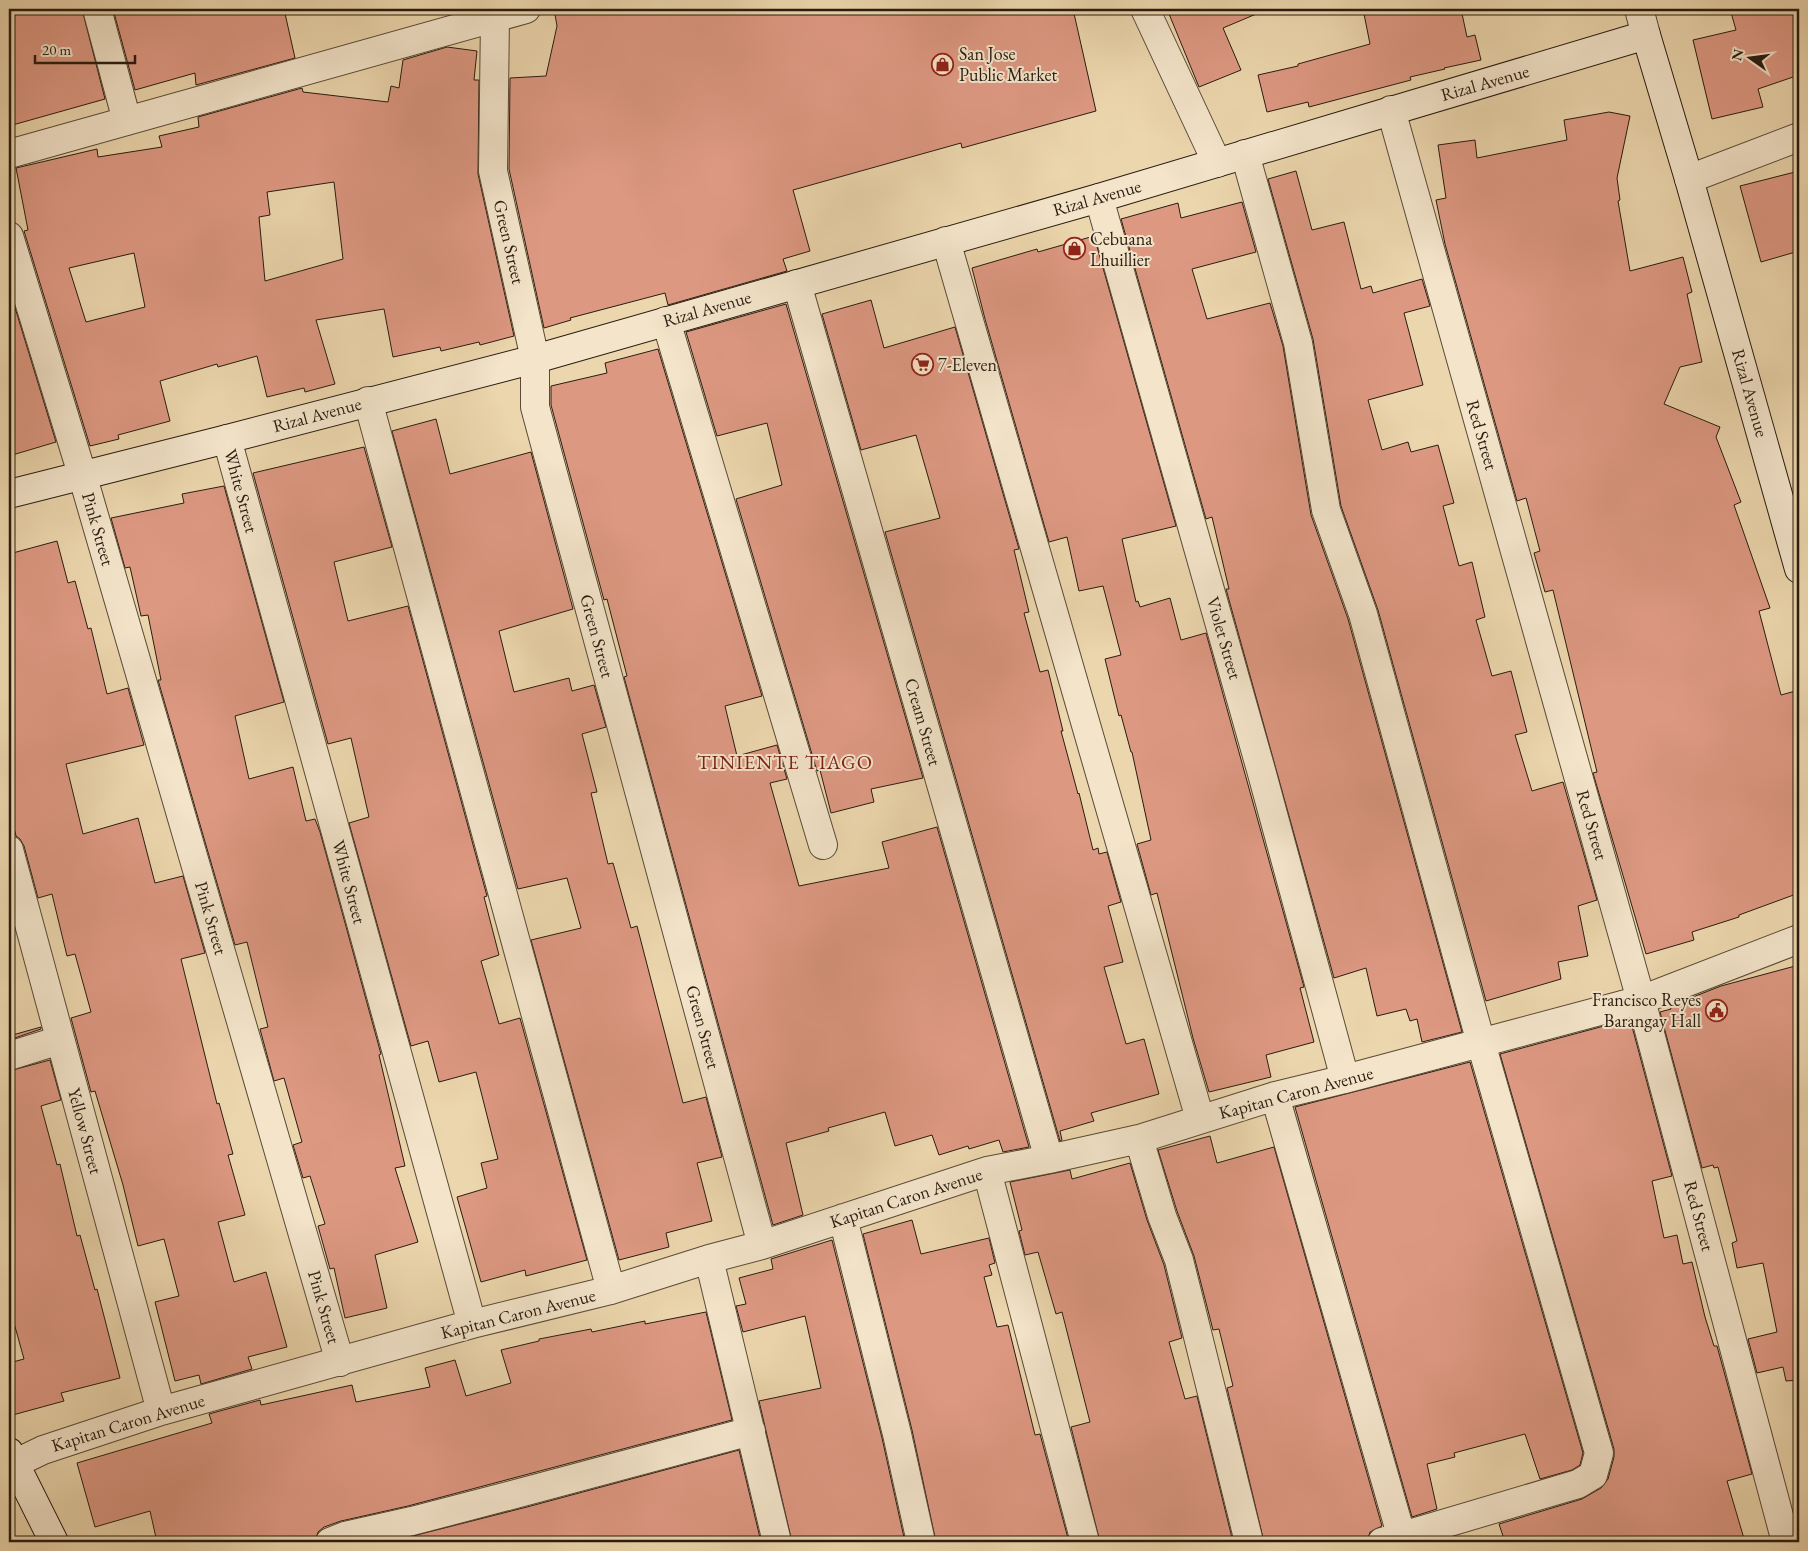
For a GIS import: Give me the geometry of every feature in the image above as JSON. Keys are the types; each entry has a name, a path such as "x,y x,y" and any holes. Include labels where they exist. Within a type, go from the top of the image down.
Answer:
{"street":[{"path":"97,9 128,121"},
{"path":"9,154 128,121 493,13 526,9"},
{"path":"1145,9 1217,163"},
{"path":"1639,9 1646,35"},
{"name":"Green Street","path":"493,13 493,171 535,359 536,407 762,1245"},
{"name":"Rizal Avenue","path":"9,494 535,359 1099,198 1646,35 1689,178 1799,569"},
{"name":"Red Street","path":"1391,110 1641,1000 1786,1542"},
{"path":"1689,178 1799,137"},
{"path":"1245,154 1298,343 1326,510 1363,614 1481,1043 1599,1453 1593,1476 1578,1484 1392,1540 1275,1096"},
{"name":"Violet Street","path":"1099,198 1258,760 1345,1079"},
{"name":"Pink Street","path":"9,236 82,474 340,1362"},
{"path":"946,241 1200,1119"},
{"name":"Cream Street","path":"797,284 1049,1160"},
{"path":"666,321 823,845"},
{"path":"368,401 611,1290"},
{"name":"White Street","path":"227,439 472,1324"},
{"name":"Yellow Street","path":"9,850 161,1411"},
{"name":"Kapitan Caron Avenue","path":"11,1458 43,1450 161,1411 472,1324 611,1290 762,1245 987,1171 1049,1160 1138,1139 1275,1096 1641,1000 1799,939"},
{"path":"9,1056 60,1040"},
{"path":"1138,1139 1162,1216 1179,1260 1249,1542"},
{"path":"987,1171 1085,1542"},
{"path":"843,1218 892,1416 920,1542"},
{"path":"710,1259 777,1542"},
{"path":"330,1542 345,1536 449,1511 751,1431"},
{"path":"11,1458 54,1542"}],"building":[{"path":"9,9 82,9 105,99 9,126"},
{"path":"113,9 284,9 295,58 196,85 195,73 135,90"},
{"path":"554,9 1073,9 1096,111 962,148 961,143 793,190 810,251 783,259 787,271 668,305 665,293 570,318 571,320 544,328 509,169 510,78 546,76 557,26"},
{"path":"1167,9 1268,9 1223,28 1241,70 1199,87"},
{"path":"1363,9 1461,9 1467,37 1475,35 1481,60 1410,77 1411,80 1309,107 1308,102 1267,112 1258,75 1298,66 1298,64 1370,44"},
{"path":"1730,9 1799,9 1799,75 1758,89 1763,107 1712,119 1693,40 1736,30"},
{"path":"447,47 477,51 474,80 479,80 478,174 514,336 480,345 479,342 441,351 440,347 393,357 384,309 316,320 335,384 305,392 304,388 267,397 257,356 218,367 217,364 160,381 170,421 118,435 119,439 90,446 24,231 28,230 16,168 97,149 98,157 162,147 159,136 199,127 198,117 302,88 303,92 388,102 391,86 399,88 403,60","holes":["334,182 343,259 265,281 259,217 270,215 267,192","134,253 145,307 86,322 69,268"]},
{"path":"1609,112 1630,116 1617,178 1620,200 1618,201 1630,271 1683,257 1692,292 1687,294 1702,362 1680,367 1664,404 1720,427 1716,437 1741,502 1734,505 1770,608 1759,611 1781,695 1799,690 1799,893 1739,915 1739,917 1692,932 1694,940 1646,954 1593,773 1597,772 1553,590 1545,592 1534,553 1540,551 1526,498 1517,501 1445,244 1436,200 1446,198 1438,145 1475,140 1477,158 1567,140 1564,120"},
{"path":"1296,171 1312,230 1344,222 1361,289 1371,286 1373,293 1422,279 1430,306 1404,313 1423,385 1368,400 1382,450 1408,442 1411,452 1438,445 1454,503 1443,506 1459,566 1472,562 1485,617 1476,620 1492,676 1511,671 1527,732 1515,735 1532,791 1563,782 1597,900 1578,906 1588,956 1558,962 1561,979 1486,1001 1378,610 1341,506 1313,339 1268,179"},
{"path":"1799,171 1799,251 1761,262 1740,186"},
{"path":"1242,202 1256,252 1192,269 1207,319 1270,303 1283,346 1311,515 1348,619 1462,1032 1422,1042 1417,1019 1410,1021 1406,1009 1377,1016 1366,968 1334,978 1226,589 1229,589 1212,517 1206,519 1121,219 1178,203 1181,218"},
{"path":"1094,236 1176,526 1122,539 1136,602 1138,601 1140,607 1170,598 1181,640 1206,633 1304,987 1300,988 1314,1042 1266,1055 1271,1077 1209,1092 1193,1038 1157,893 1151,895 1137,844 1151,840 1132,752 1121,715 1119,716 1105,659 1121,655 1103,586 1079,591 1067,537 1049,542 972,268 1037,249 1038,252"},
{"path":"9,288 56,442 9,456"},
{"path":"871,300 884,348 955,327 1019,549 1014,550 1029,612 1024,613 1040,672 1048,670 1063,731 1061,731 1093,850 1098,848 1099,854 1107,852 1121,902 1108,906 1123,962 1104,967 1126,1044 1144,1039 1159,1094 1091,1113 1094,1121 1060,1131 1062,1140 1060,1141 885,532 940,518 916,435 861,450 822,314"},
{"path":"786,304 923,778 871,789 874,802 831,813 820,770 817,771 736,499 782,485 767,423 717,436 686,332"},
{"path":"658,349 762,696 725,706 737,756 777,745 787,779 770,783 799,886 889,868 882,842 937,827 1029,1147 1003,1152 999,1140 969,1149 968,1146 939,1155 932,1135 895,1146 885,1112 828,1128 829,1131 786,1143 803,1215 773,1225 624,677 627,676 607,599 604,600 551,405 551,386 607,373 605,363"},
{"path":"436,419 450,474 531,452 573,609 499,631 514,692 569,678 572,691 594,685 606,727 582,734 597,792 591,793 608,864 613,863 631,928 637,926 683,1103 706,1097 722,1157 697,1163 712,1221 666,1233 669,1247 619,1260 531,940 581,928 567,878 518,889 392,431"},
{"path":"364,447 392,547 334,562 348,621 408,606 487,896 484,897 499,955 481,961 499,1024 520,1018 587,1260 526,1276 525,1270 481,1282 457,1197 487,1188 481,1163 498,1159 476,1072 439,1082 428,1041 411,1046 349,823 369,817 351,738 328,744 253,473"},
{"path":"224,486 284,702 235,716 249,779 293,767 306,821 315,819 320,832 381,1054 379,1055 405,1166 395,1168 418,1242 375,1255 387,1308 345,1318 334,1268 330,1269 318,1226 325,1224 310,1176 303,1178 293,1145 302,1142 284,1078 274,1081 260,1029 268,1027 247,942 235,945 158,680 161,680 148,615 141,616 130,567 125,568 111,518 184,503 182,494"},
{"path":"57,541 68,583 75,581 88,629 91,628 107,694 128,688 144,745 66,764 83,834 138,818 155,883 183,876 205,953 181,959 217,1104 219,1103 233,1154 228,1155 245,1215 218,1222 234,1282 266,1272 287,1347 248,1357 252,1369 201,1384 199,1375 175,1381 155,1302 179,1296 164,1239 138,1246 123,1185 95,1091 91,1092 71,1018 91,1012 75,954 67,956 52,894 38,898 24,846 16,836 9,808 9,554"},
{"path":"1799,965 1799,1380 1786,1381 1783,1367 1757,1373 1748,1339 1777,1332 1763,1263 1737,1268 1732,1243 1737,1241 1718,1167 1714,1168 1713,1165 1702,1168 1660,1012 1671,1009 1670,1006 1721,986"},
{"path":"1630,1019 1672,1176 1652,1181 1664,1238 1677,1235 1683,1264 1692,1262 1705,1317 1714,1346 1717,1346 1752,1474 1727,1481 1745,1542 1505,1542 1499,1524 1582,1499 1601,1488 1608,1479 1614,1457 1614,1449 1500,1054"},
{"path":"41,1027 41,1029 9,1040 9,1036"},
{"path":"50,1060 61,1100 41,1106 57,1165 60,1164 77,1236 80,1235 95,1290 97,1289 120,1378 61,1393 64,1401 9,1416 9,1363 24,1359 9,1305 9,1071"},
{"path":"1470,1062 1583,1453 1580,1465 1572,1470 1540,1479 1525,1434 1454,1453 1455,1457 1427,1464 1437,1509 1412,1517 1295,1107"},
{"path":"1210,1136 1217,1163 1274,1147 1382,1526 1370,1532 1367,1542 1264,1542 1227,1388 1233,1386 1219,1329 1213,1330 1194,1256 1177,1211 1158,1150"},
{"path":"1130,1163 1147,1220 1164,1265 1182,1338 1169,1342 1185,1399 1197,1396 1233,1542 1100,1542 1071,1427 1090,1422 1062,1312 1056,1314 1038,1252 1025,1255 1019,1231 1022,1230 1010,1182 1070,1170 1072,1179"},
{"path":"912,1220 921,1254 989,1238 995,1263 989,1265 992,1275 984,1277 997,1327 1008,1325 1035,1435 1040,1434 1069,1542 936,1542 912,1430 863,1234"},
{"path":"832,1240 882,1438 905,1542 792,1542 759,1401 821,1388 805,1316 743,1332 736,1306 746,1304 739,1278 773,1269 771,1259"},
{"path":"706,1312 732,1420 408,1506 341,1521 324,1527 318,1532 315,1542 157,1542 150,1511 95,1527 77,1463 212,1423 209,1414 260,1400 261,1405 352,1385 356,1402 430,1387 425,1368 455,1360 466,1396 511,1383 501,1350 539,1341 539,1339 591,1329 592,1332 645,1321 645,1324"},
{"path":"739,1450 761,1542 389,1542 527,1507"}],"place":[{"name":"San Jose Public Market","path":"943,64"},
{"name":"Cebuana Lhuillier","path":"1074,249"},
{"name":"7-Eleven","path":"922,365"},
{"name":"Francisco Reyes Barangay Hall","path":"1717,1010"}],"district":[{"name":"TINIENTE TIAGO","path":"785,762"}]}
